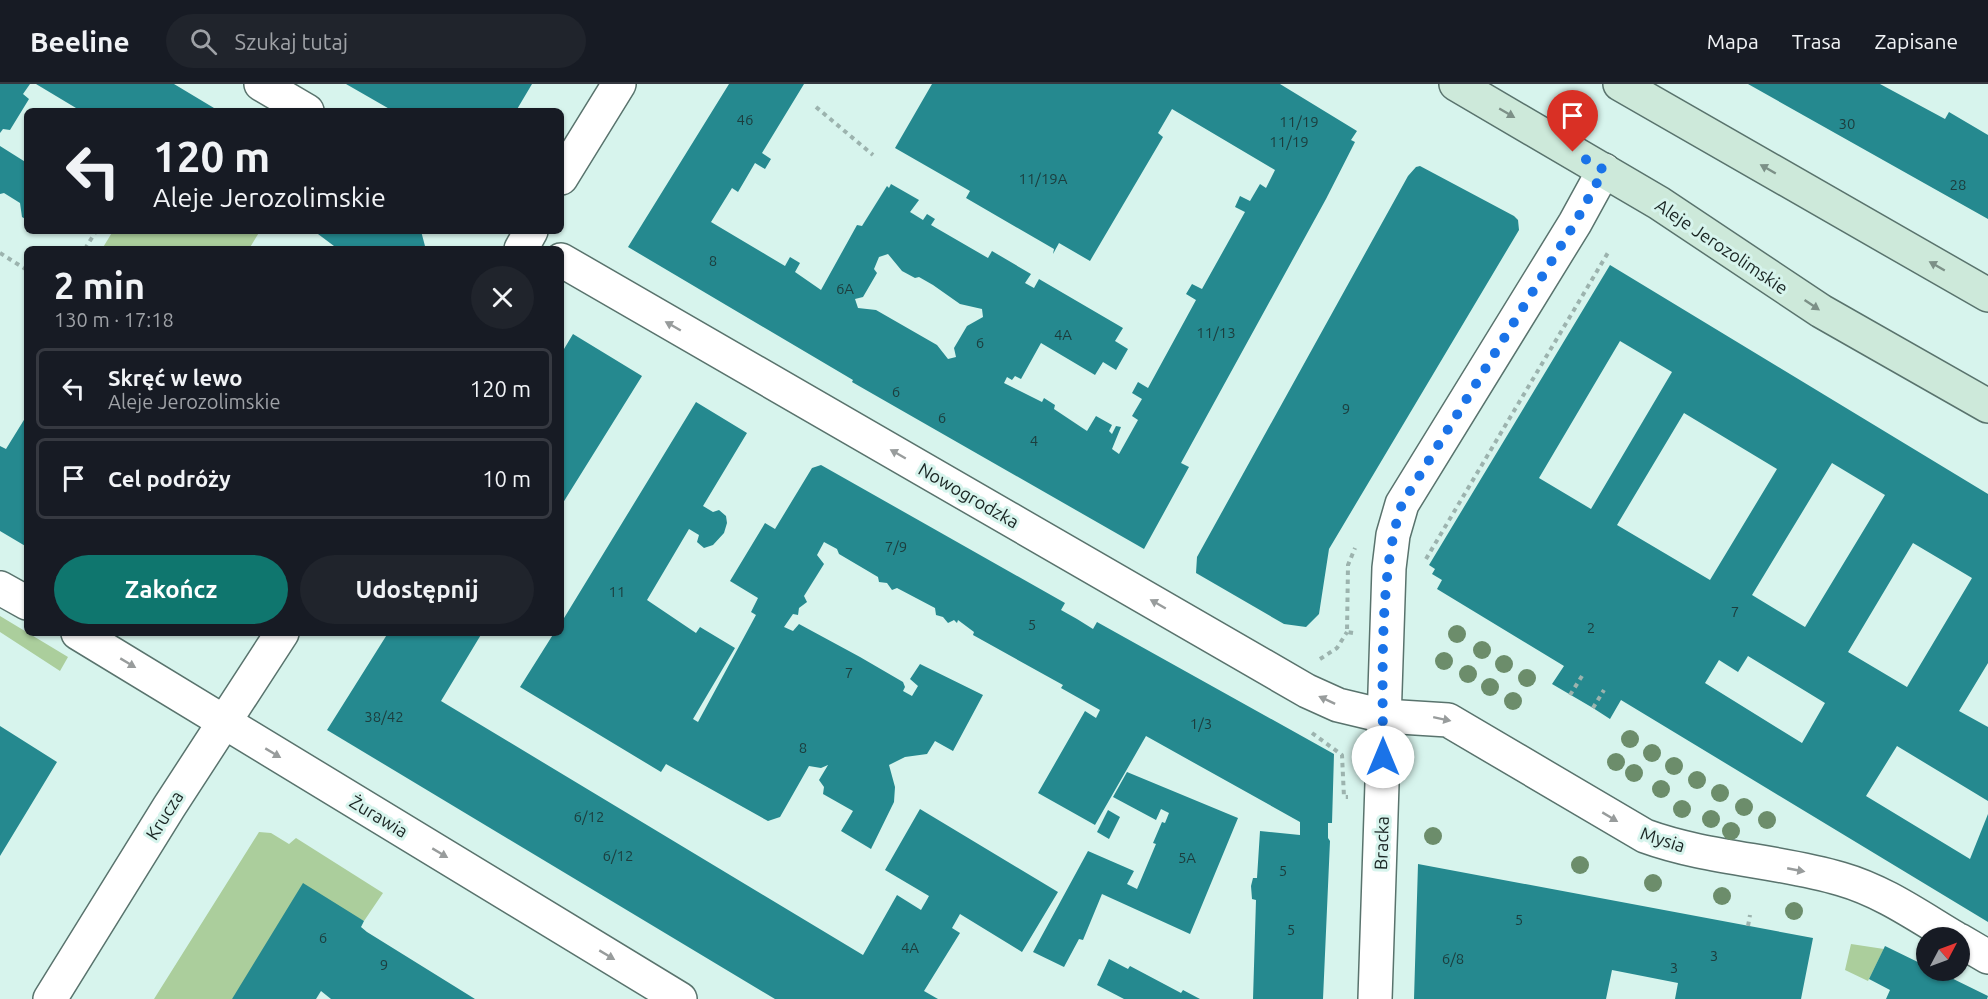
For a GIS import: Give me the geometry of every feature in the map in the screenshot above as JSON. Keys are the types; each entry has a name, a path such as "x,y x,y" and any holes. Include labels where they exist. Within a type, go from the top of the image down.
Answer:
{"main road":[{"name":"Aleje Jerozolimskie","path":"1456,84 1659,203 1821,311 1988,406"},
{"path":"1620,84 1988,295"}],"street":[{"path":"261,84 302,108"},
{"path":"564,173 618,84"},
{"name":"Bracka","path":"1375,999 1389,568 1393,535 1402,504 1563,242 1604,170"},
{"name":"Nowogrodzka","path":"564,262 1307,691 1338,705 1384,716"},
{"path":"0,588 24,601"},
{"name":"Żurawia","path":"83,636 680,999"},
{"name":"Krucza","path":"50,999 280,636"},
{"name":"Mysia","path":"1384,716 1448,720 1645,836 1681,846 1840,878 1883,895 1937,927"},
{"path":"1970,946 1988,957"}],"path":[{"path":"816,107 873,155"},
{"path":"1423,564 1609,251"},
{"path":"0,253 24,268"},
{"path":"1570,694 1582,676"},
{"path":"1593,708 1604,690"},
{"path":"1748,926 1750,915"}],"green space":[{"path":"111,234 258,234 251,246 104,246"},
{"path":"0,616 24,630 24,636 33,636 68,657 60,671 0,632"},
{"path":"259,832 271,833 289,844 296,838 383,893 364,921 358,918 232,999 154,999"},
{"path":"1851,944 1884,949 1868,981 1845,970"}],"building":[{"path":"0,84 30,84 23,94 29,99 10,130 3,129 0,133"},
{"path":"36,84 174,84 214,108 76,108"},
{"path":"346,84 532,84 518,108 388,108"},
{"path":"729,84 804,84 762,153 771,159 765,169 755,163 738,192 732,188 711,222 785,266 790,257 800,263 795,272 821,290 857,225 862,226 887,186 889,188 891,184 919,200 910,212 923,220 927,214 935,219 931,225 988,258 992,251 1031,274 1025,283 1034,288 1039,279 1123,328 1115,341 1128,349 1116,370 1103,362 1095,375 1041,343 1021,379 1015,376 1012,380 1007,377 1004,383 1042,402 1044,398 1055,405 1054,409 1087,431 1096,416 1112,425 1109,431 1112,434 1116,426 1121,427 1112,449 1119,454 1138,420 1132,416 1142,399 1132,393 1138,382 1148,388 1196,300 1186,294 1192,284 1202,289 1245,212 1235,207 1240,196 1250,201 1260,184 1266,188 1275,170 1172,109 1158,133 1163,137 1090,261 1059,243 1053,254 1054,249 966,198 970,191 895,148 932,84 1280,84 1357,131 1351,140 1355,142 1326,199 1181,463 1189,467 1144,549 852,382 853,380 628,247","holes":["888,254 902,271 915,278 919,277 960,304 982,309 983,317 967,326 954,348 956,357 948,359 937,345 876,310 858,308 855,299 863,297 877,273 874,269 879,257"]},
{"path":"1748,84 1880,84 1945,119 1949,112 1988,135 1988,219"},
{"path":"0,146 24,161 24,218 20,203 4,193 0,194"},
{"path":"1420,166 1514,216 1518,220 1519,230 1329,549 1319,614 1306,627 1284,624 1196,573 1197,557 1408,176"},
{"path":"318,234 422,234 425,246 334,246"},
{"path":"1610,265 1988,494 1988,663 1959,711 1988,727 1988,801 1897,746 1866,796 1970,859 1988,814 1988,922 1621,700 1610,719 1552,684 1564,666 1437,589 1442,580 1432,574 1435,569 1429,565","holes":["1620,341 1672,372 1591,509 1539,478","1684,413 1777,469 1710,580 1617,525","1832,463 1885,495 1805,627 1752,595","1913,543 1972,578 1907,687 1848,652","1748,656 1825,703 1802,743 1705,683 1719,660 1738,672"]},
{"path":"573,334 642,376 564,501 564,349"},
{"path":"696,402 747,433 703,506 713,512 719,510 726,516 727,523 724,533 713,545 704,548 697,542 699,535 689,529 647,600 696,633 700,627 735,648 693,719 698,722 756,615 751,612 758,598 730,581 765,523 775,529 812,468 821,465 1065,603 1061,610 1093,629 1097,622 1334,754 1332,823 1328,823 1330,841 1323,999 1253,999 1256,900 1252,899 1251,886 1253,878 1257,878 1260,831 1300,835 1300,822 1146,736 1095,825 1038,793 1085,711 1096,718 1100,710 1061,688 1063,685 973,635 974,632 958,620 957,623 954,620 948,623 943,617 936,615 935,608 897,588 892,590 887,583 879,582 878,577 839,554 837,549 824,542 817,555 824,564 804,596 807,602 799,608 798,615 793,614 784,627 793,631 799,624 903,682 905,687 903,691 912,696 918,686 910,679 920,664 983,695 953,751 935,741 927,754 905,757 889,765 895,787 894,802 871,849 841,831 853,811 823,794 824,787 819,780 828,765 821,768 809,766 780,817 768,821 666,764 661,772 520,687 552,636 564,636 564,618"},
{"path":"24,420 24,545 0,531 0,446 6,449"},
{"path":"386,636 480,636 441,701 863,955 897,895 921,910 929,896 885,870 920,809 1058,892 1022,952 960,914 952,928 960,933 924,991 938,999 775,999 327,730"},
{"path":"0,726 57,762 0,856"},
{"path":"1127,772 1238,818 1190,934 1102,894 1083,940 1079,939 1064,967 1033,952 1088,851 1134,871 1127,884 1137,889 1156,844 1153,843 1162,822 1165,823 1169,813 1161,809 1156,820 1113,797"},
{"path":"1108,810 1120,817 1109,839 1097,832"},
{"path":"1418,864 1813,938 1801,999 1675,999 1678,983 1612,970 1606,999 1414,999"},
{"path":"303,883 364,921 361,927 367,932 475,999 331,999 321,991 316,999 232,999"},
{"path":"1885,946 1916,961 1916,981 1957,981 1988,996 1987,999 1886,999 1890,990 1869,979"},
{"path":"1109,959 1128,969 1130,966 1181,993 1183,990 1200,999 1124,999 1097,985"}],"route":[{"path":"1383,757 1389,568 1393,535 1402,504 1575,223 1604,170 1573,152"}]}
